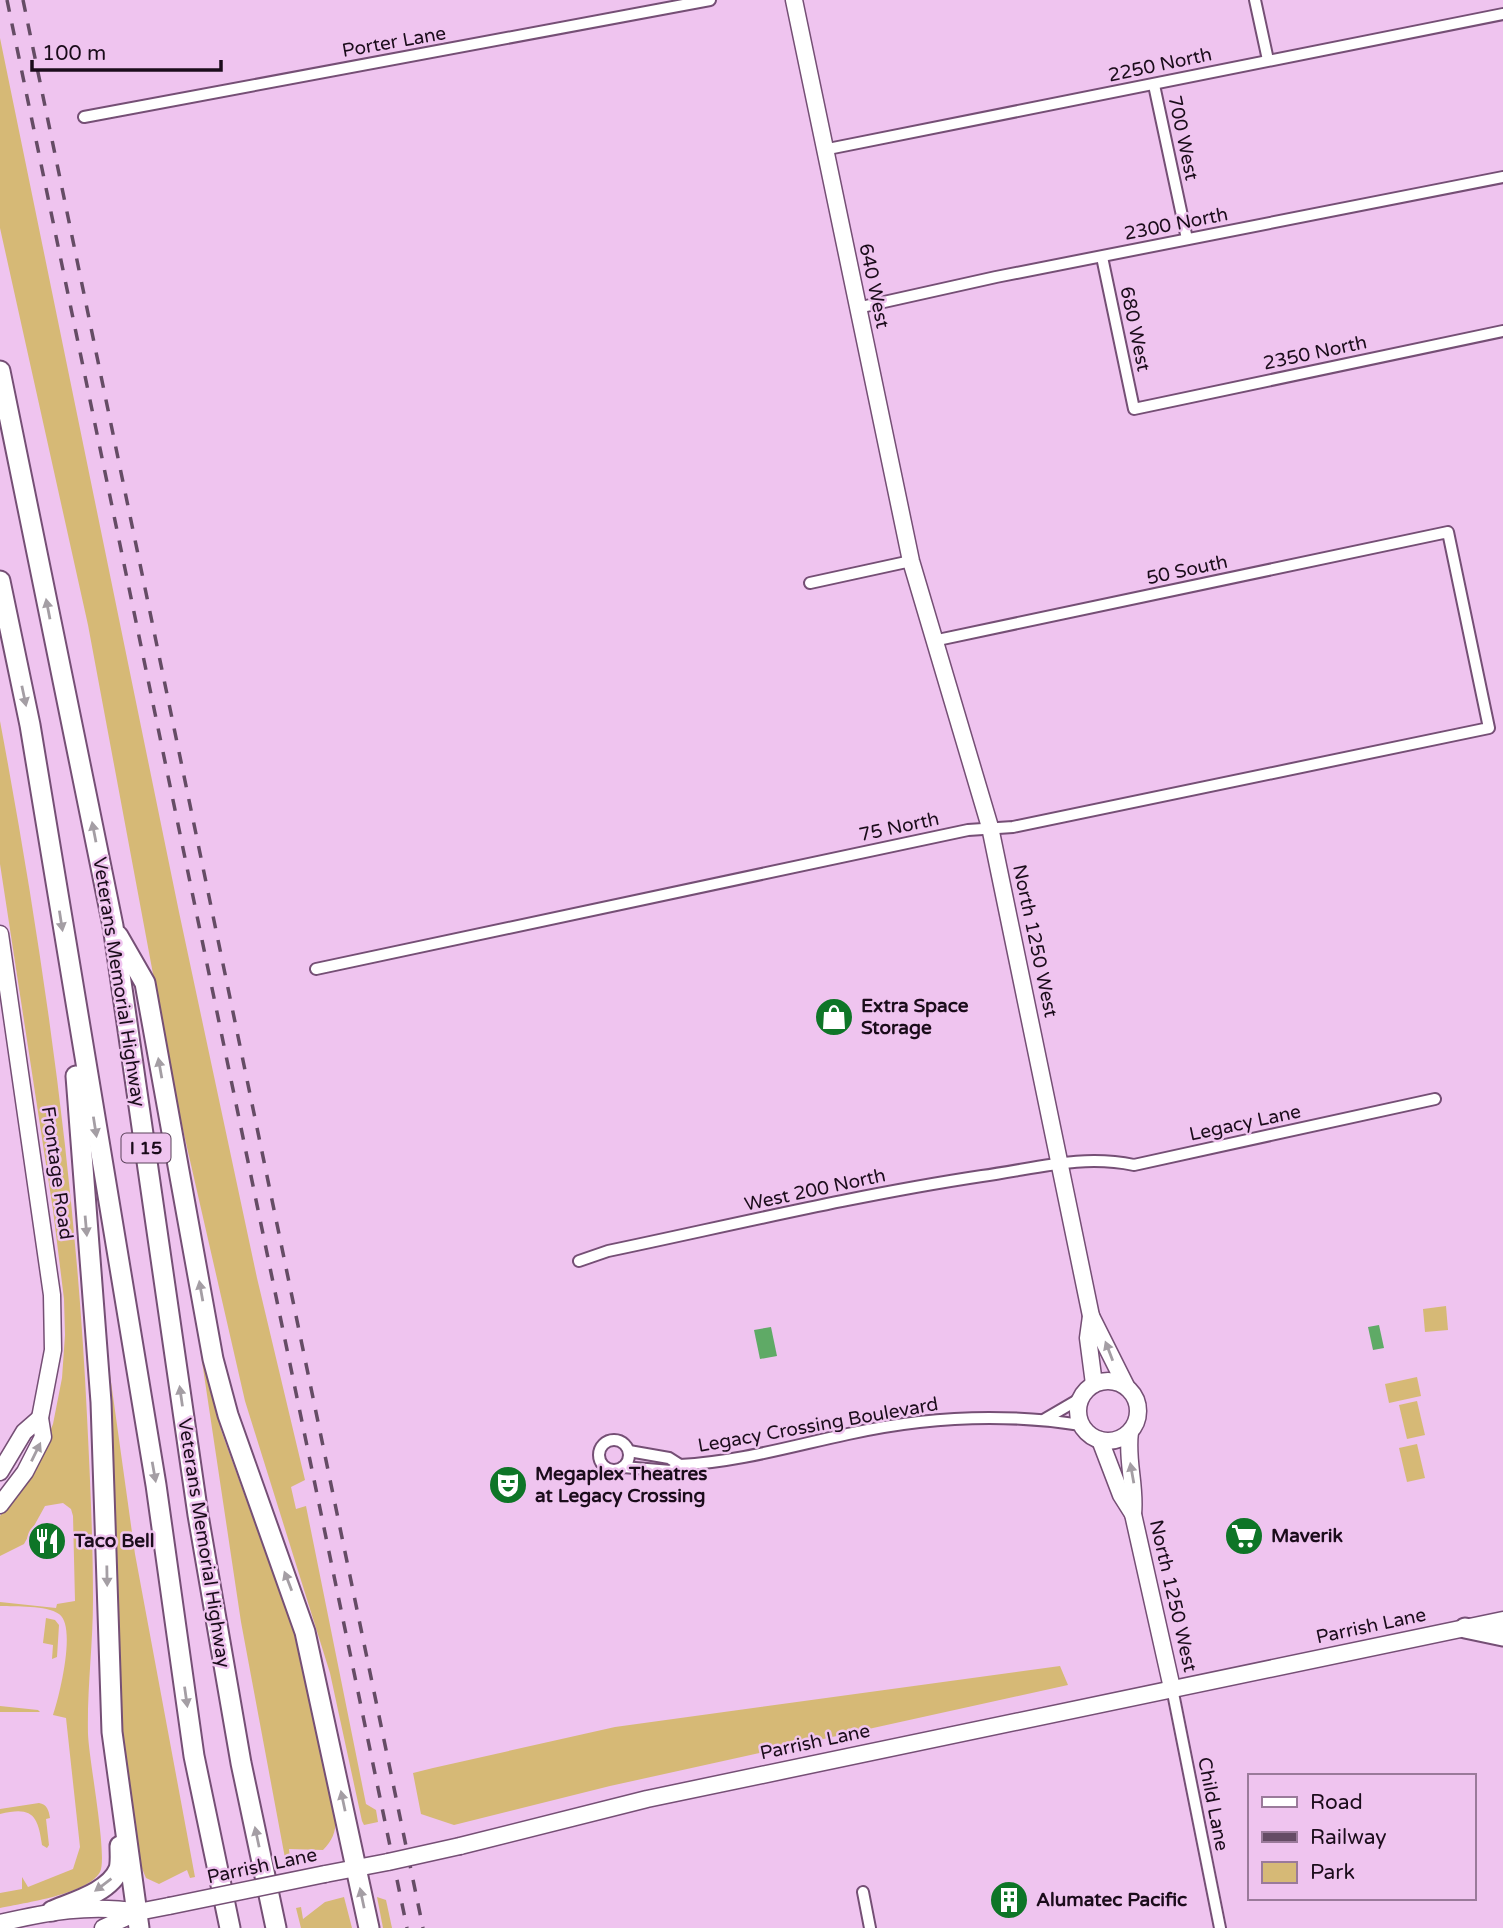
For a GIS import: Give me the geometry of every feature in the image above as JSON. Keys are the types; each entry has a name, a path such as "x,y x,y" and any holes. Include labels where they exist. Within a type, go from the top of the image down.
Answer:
{"highway":[{"name":"Veterans Memorial Highway","path":"0,370 113,926 198,1515 241,1763 276,1928"},
{"name":"Veterans Memorial Highway","path":"0,581 30,725 156,1485 194,1756 230,1928"},
{"path":"113,926 145,983 214,1359 228,1415 251,1485 305,1632 369,1928"},
{"path":"68,963 101,1402 114,1745 139,1920"},
{"path":"1465,1628 1503,1636"},
{"path":"52,1911 101,1889 119,1868 120,1843 106,1771 101,1715 110,1679"}],"street":[{"name":"Porter Lane","path":"84,117 710,0"},
{"name":"640 West","path":"794,0 823,150 915,580"},
{"path":"1255,0 1268,60"},
{"name":"2250 North","path":"823,150 1503,14"},
{"name":"700 West","path":"1154,85 1187,239"},
{"name":"2300 North","path":"857,308 1503,177"},
{"name":"680 West","path":"1102,257 1134,409"},
{"name":"2350 North","path":"1134,409 1503,331"},
{"name":"50 South","path":"933,641 1448,532 1489,728"},
{"path":"810,583 911,561"},
{"name":"North 1250 West","path":"915,580 990,827 1091,1316 1126,1386"},
{"name":"75 North","path":"316,969 990,827 1013,827 1489,728"},
{"name":"Frontage Road","path":"0,934 52,1295 53,1350 40,1418 43,1437 19,1482 0,1505"},
{"name":"Legacy Lane","path":"1060,1162 1103,1159 1134,1165 1435,1099"},
{"name":"West 200 North","path":"579,1261 608,1251 884,1193 1060,1162"},
{"name":"North 1250 West","path":"1091,1316 1088,1338 1094,1384"},
{"path":"1045,1419 1080,1398 1094,1384 1109,1381 1126,1386 1138,1404 1138,1413 1130,1432 1116,1440 1100,1440 1089,1434 1079,1418 1080,1398"},
{"path":"0,1472 24,1432 40,1418"},
{"name":"Legacy Crossing Boulevard","path":"680,1465 669,1458 629,1451 623,1443 614,1440 607,1442 600,1449 599,1458 606,1468 671,1471 680,1465 750,1457 905,1424 958,1419 1045,1419 1081,1425"},
{"name":"North 1250 West","path":"1130,1432 1128,1445 1136,1492 1133,1514"},
{"name":"North 1250 West","path":"1100,1440 1121,1495 1133,1514 1172,1688"},
{"path":"623,1467 629,1457 629,1451"},
{"name":"Parrish Lane","path":"103,1928 139,1920 169,1906 460,1846 647,1799 1503,1620"},
{"name":"Child Lane","path":"1172,1688 1220,1928"},
{"path":"863,1892 870,1928"},
{"name":"Parrish Lane","path":"0,1923 52,1911 107,1907 139,1920"}],"green space":[{"path":"0,38 179,912 257,1278 305,1480 291,1487 296,1509 306,1506 366,1804 376,1810 378,1822 364,1825 330,1673 245,1401 178,1108 88,625 0,228"},
{"path":"0,721 44,980 75,1241 92,1531 93,1617 88,1734 102,1863 100,1872 83,1886 54,1896 0,1908 0,1893 22,1889 22,1877 28,1887 73,1869 80,1847 66,1718 53,1715 67,1647 64,1621 59,1614 47,1609 0,1606 0,1602 56,1608 57,1604 75,1601 73,1516 71,1509 63,1503 45,1506 24,1544 0,1556 0,1516 35,1469 53,1424 62,1378 65,1335 64,1299 53,1210 0,864"},
{"path":"190,1281 221,1430 293,1629 335,1810 334,1832 323,1850 289,1849 290,1858 285,1858 241,1622"},
{"path":"1446,1306 1448,1330 1425,1332 1423,1309"},
{"path":"106,1346 135,1554 195,1877 190,1878 187,1870 159,1884 146,1878 141,1866 121,1755 112,1447"},
{"path":"1417,1377 1421,1396 1389,1403 1385,1384"},
{"path":"1417,1401 1425,1435 1407,1439 1399,1405"},
{"path":"1417,1444 1425,1478 1407,1482 1399,1448"},
{"path":"46,1618 55,1620 59,1625 57,1657 52,1659 53,1645 43,1643"},
{"path":"1060,1666 1068,1685 610,1786 454,1825 421,1814 413,1773 433,1768 615,1727"},
{"path":"0,1706 38,1710 40,1712 0,1712"},
{"path":"39,1803 46,1806 50,1815 50,1818 46,1819 49,1845 47,1848 42,1845 38,1826 32,1815 20,1811 0,1814 0,1809"},
{"path":"344,1897 352,1928 301,1928 296,1908 301,1907 303,1919 325,1902"},
{"path":"377,1897 386,1900 392,1928 383,1928"}],"shaded area":[{"path":"1379,1325 1384,1348 1373,1350 1368,1327"},
{"path":"771,1327 777,1356 760,1359 754,1330"}],"railway":[{"path":"7,0 407,1928"},
{"path":"23,0 423,1928"}],"place":[{"name":"Extra Space Storage","path":"834,1017"},
{"name":"Megaplex Theatres at Legacy Crossing","path":"508,1485"},
{"name":"Maverik","path":"1244,1536"},
{"name":"Taco Bell","path":"47,1541"},
{"name":"Alumatec Pacific","path":"1009,1900"}]}
